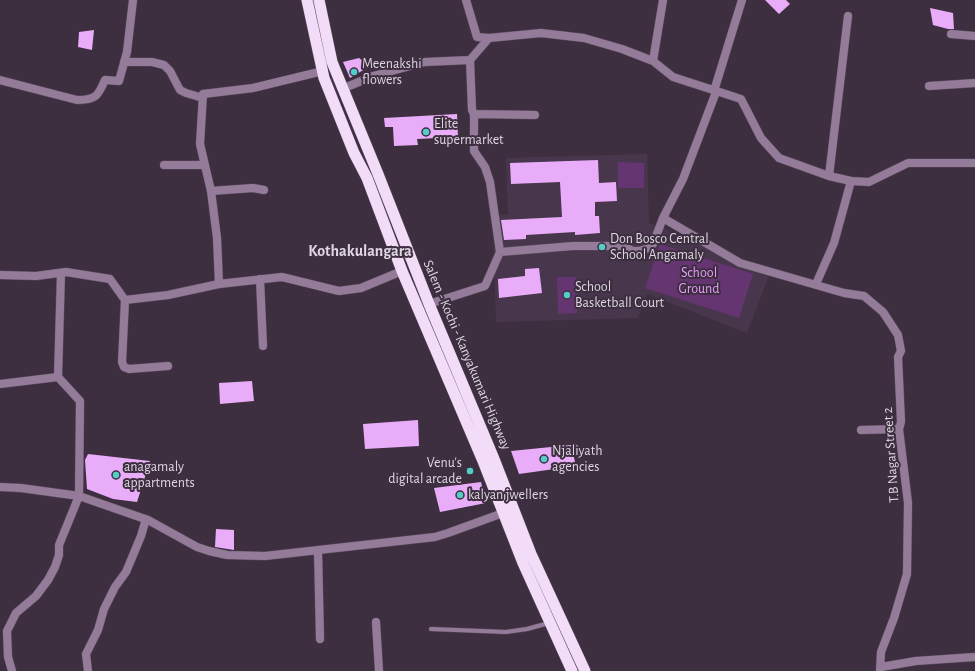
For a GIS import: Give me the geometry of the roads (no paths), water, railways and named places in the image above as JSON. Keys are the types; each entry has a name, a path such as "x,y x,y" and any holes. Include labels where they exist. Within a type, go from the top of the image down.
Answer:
{"highway":[{"name":"Salem - Kochi - Kanyakumari Highway","path":"308,0 322,71 354,152 367,178 402,271 483,461 523,563 572,671"},
{"name":"Salem - Kochi - Kanyakumari Highway","path":"319,0 332,62 342,89 378,174 429,304 494,459 531,554 585,671"}],"street":[{"path":"0,80 77,100 89,100 99,94 106,80 119,81 127,52 133,0"},
{"path":"466,0 477,37 489,38 541,33 584,38 622,49 653,61 673,77 741,99 760,138 778,158 829,176 850,181 868,182 908,162 975,163"},
{"path":"653,61 663,0"},
{"path":"500,252 573,246 623,246 633,251 644,250 653,244 663,218 684,179 715,91 742,0"},
{"path":"829,176 848,16"},
{"path":"951,34 975,36"},
{"path":"429,304 485,286 500,252 490,182 485,167 474,151 474,114 472,110 470,60 489,38"},
{"path":"342,89 372,76 425,62 470,60"},
{"path":"124,62 152,62 164,65 170,71 180,90 203,98"},
{"path":"219,284 217,238 211,191 200,144 203,94 253,88 322,71"},
{"path":"929,86 975,83"},
{"path":"474,114 536,115"},
{"path":"164,165 204,165"},
{"path":"816,284 834,243 850,181"},
{"path":"211,191 253,188 264,190"},
{"name":"T.B Nagar Street 2","path":"663,218 740,263 844,293 864,296 883,312 898,334 901,352 898,357 901,422 899,429 908,503 907,574 894,618 881,652 880,669"},
{"path":"126,300 168,295 219,284 282,277 339,291 361,288 402,271"},
{"path":"0,275 36,276 61,273 110,279 126,300 122,362 124,367 129,369 168,366"},
{"path":"12,671 8,657 7,631 16,613 36,596 48,580 55,567 59,545 79,496 80,401 58,377 61,273"},
{"path":"260,279 263,346"},
{"path":"0,384 58,377"},
{"path":"861,430 899,429"},
{"path":"0,487 21,488 79,496 146,519 197,547 209,552 221,554 265,556 442,535 503,513"},
{"path":"88,671 86,654 98,630 104,610 115,587 126,572 141,536 146,519"},
{"path":"318,550 320,639"},
{"path":"376,622 379,671"},
{"path":"880,669 916,661 975,657"}],"lane":[{"path":"431,629 506,632 527,629 550,622"}],"place":[{"name":"Meenakshi flowers","path":"354,72"},
{"name":"Elite supermarket","path":"426,132"},
{"name":"Don Bosco Central School Angamaly","path":"602,247"},
{"name":"School Basketball Court","path":"567,295"},
{"name":"Njaliyath agencies","path":"544,459"},
{"name":"Venu's digital arcade","path":"470,471"},
{"name":"anagamaly appartments","path":"116,475"},
{"name":"kalyan jwellers","path":"460,495"}],"district":[{"name":"Kothakulangara","path":"360,251"}],"park label":[{"name":"School Ground","path":"699,282"}]}
